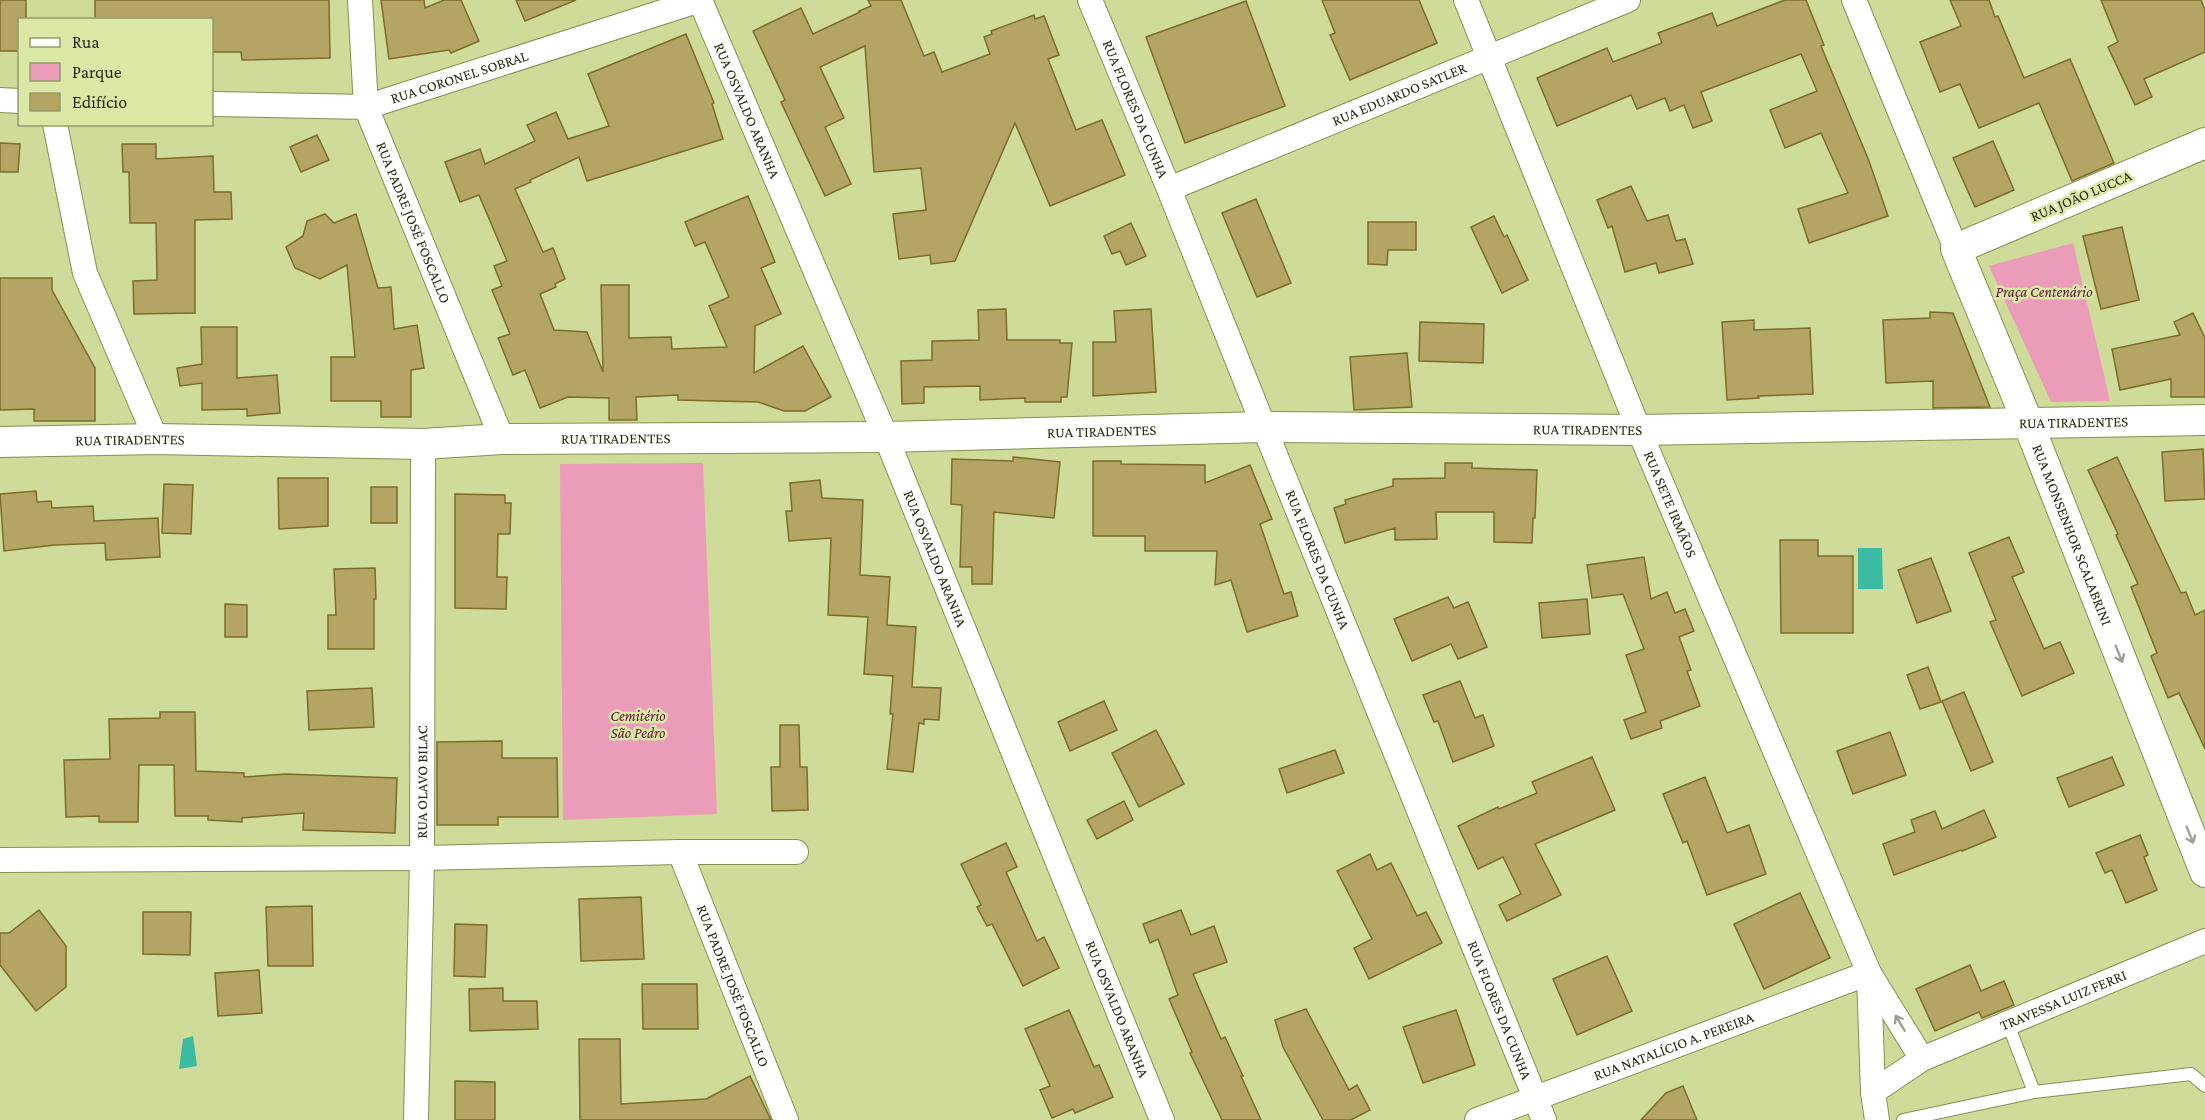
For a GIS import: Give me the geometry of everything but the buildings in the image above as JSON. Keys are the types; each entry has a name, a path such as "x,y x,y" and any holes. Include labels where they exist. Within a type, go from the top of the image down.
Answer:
{"street":[{"name":"RUA PADRE JOSÉ FOSCALLO","path":"360,0 366,107 502,439"},
{"name":"RUA CORONEL SOBRAL","path":"213,104 366,107 700,0"},
{"name":"RUA OSVALDO ARANHA","path":"700,0 886,437 1162,1120"},
{"name":"RUA FLORES DA CUNHA","path":"1090,0 1169,189 1544,1120"},
{"name":"RUA SETE IRMÃOS","path":"1466,0 1639,430 1869,973"},
{"name":"RUA EDUARDO SATLER","path":"1169,189 1628,0"},
{"name":"RUA MONSENHOR SCALABRINI","path":"1854,0 2028,423 2205,872"},
{"path":"0,100 18,101"},
{"path":"55,126 85,273 156,439"},
{"name":"RUA JOÃO LUCCA","path":"1956,249 2205,143"},
{"name":"RUA TIRADENTES","path":"0,442 156,439 423,444 502,439 886,437 1264,427 1639,430 2205,420"},
{"name":"RUA OLAVO BILAC","path":"416,1120 422,858 423,444"},
{"name":"RUA PADRE JOSÉ FOSCALLO","path":"680,852 786,1120"},
{"path":"0,860 422,858 680,852 796,852"},
{"name":"TRAVESSA LUIZ FERRI","path":"1873,1092 1922,1059 2205,941"},
{"path":"1869,973 1922,1059"},
{"path":"1869,973 1873,1092 1877,1120"},
{"name":"RUA NATALÍCIO A. PEREIRA","path":"1477,1120 1869,973"}],"lane":[{"path":"2008,1024 2034,1092"},
{"path":"1903,1120 2034,1092 2191,1074 2205,1086"}],"green space":[{"name":"Praça Centenário","path":"2073,243 2110,401 2051,402 1989,266"},
{"name":"Cemitério São Pedro","path":"703,463 717,814 563,820 560,464"}],"water":[{"path":"1858,548 1882,548 1883,589 1858,589"},
{"path":"193,1036 197,1066 179,1069 183,1039"}]}
